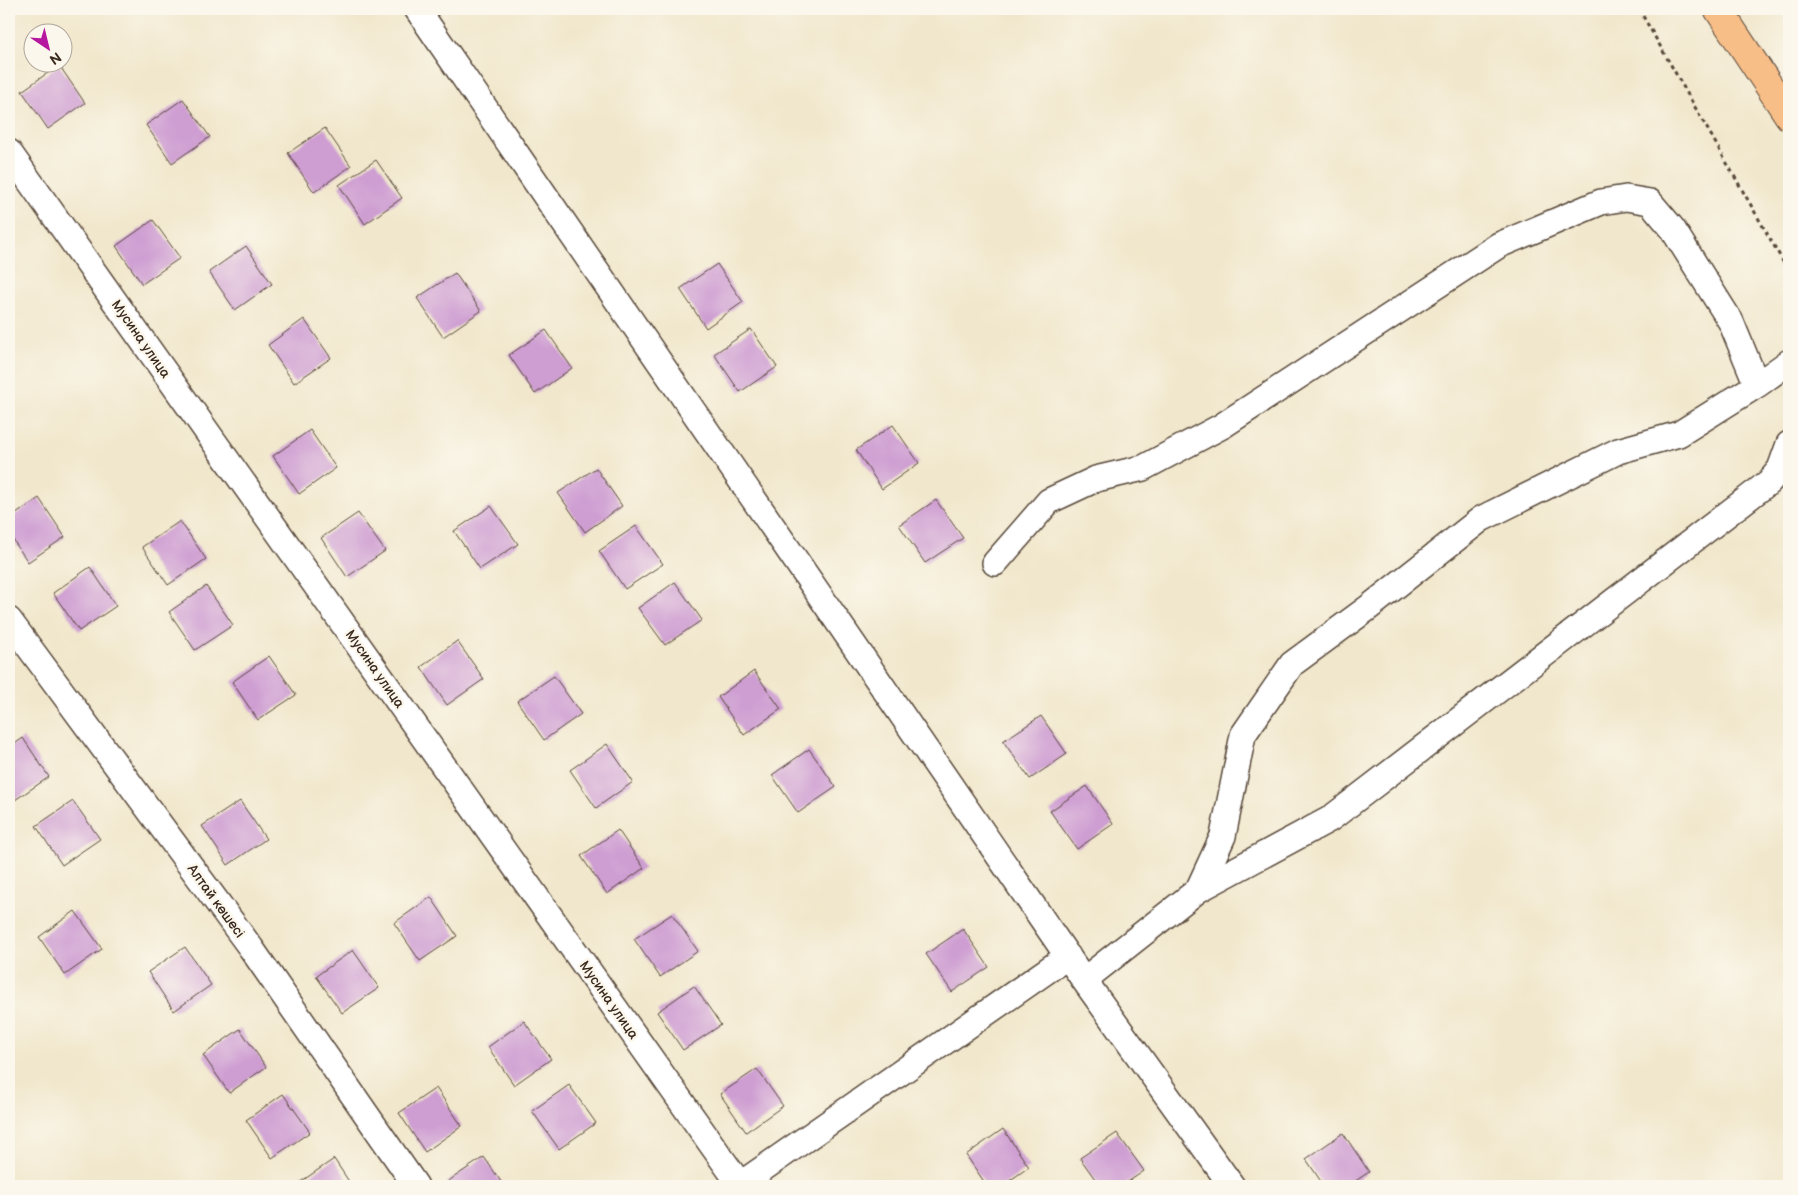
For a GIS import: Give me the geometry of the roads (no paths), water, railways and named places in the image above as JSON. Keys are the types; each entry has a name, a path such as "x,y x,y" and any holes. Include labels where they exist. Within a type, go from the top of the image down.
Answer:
{"main road":[{"path":"1718,9 1789,116"}],"street":[{"path":"417,9 1084,980 1232,1186"},
{"name":"Мусина улица","path":"9,152 740,1186"},
{"path":"995,563 1049,501 1096,479 1143,468 1222,426 1499,245 1601,202 1626,198 1650,202 1672,228 1731,322 1757,385"},
{"path":"1198,890 1222,836 1243,735 1292,664 1368,608 1481,519 1618,451 1679,434 1757,385 1789,362"},
{"path":"1084,980 1198,890 1330,819 1769,482 1780,470 1789,444"},
{"name":"Алтай көшесі","path":"9,620 251,948 416,1186"},
{"path":"740,1186 1068,956"}]}
